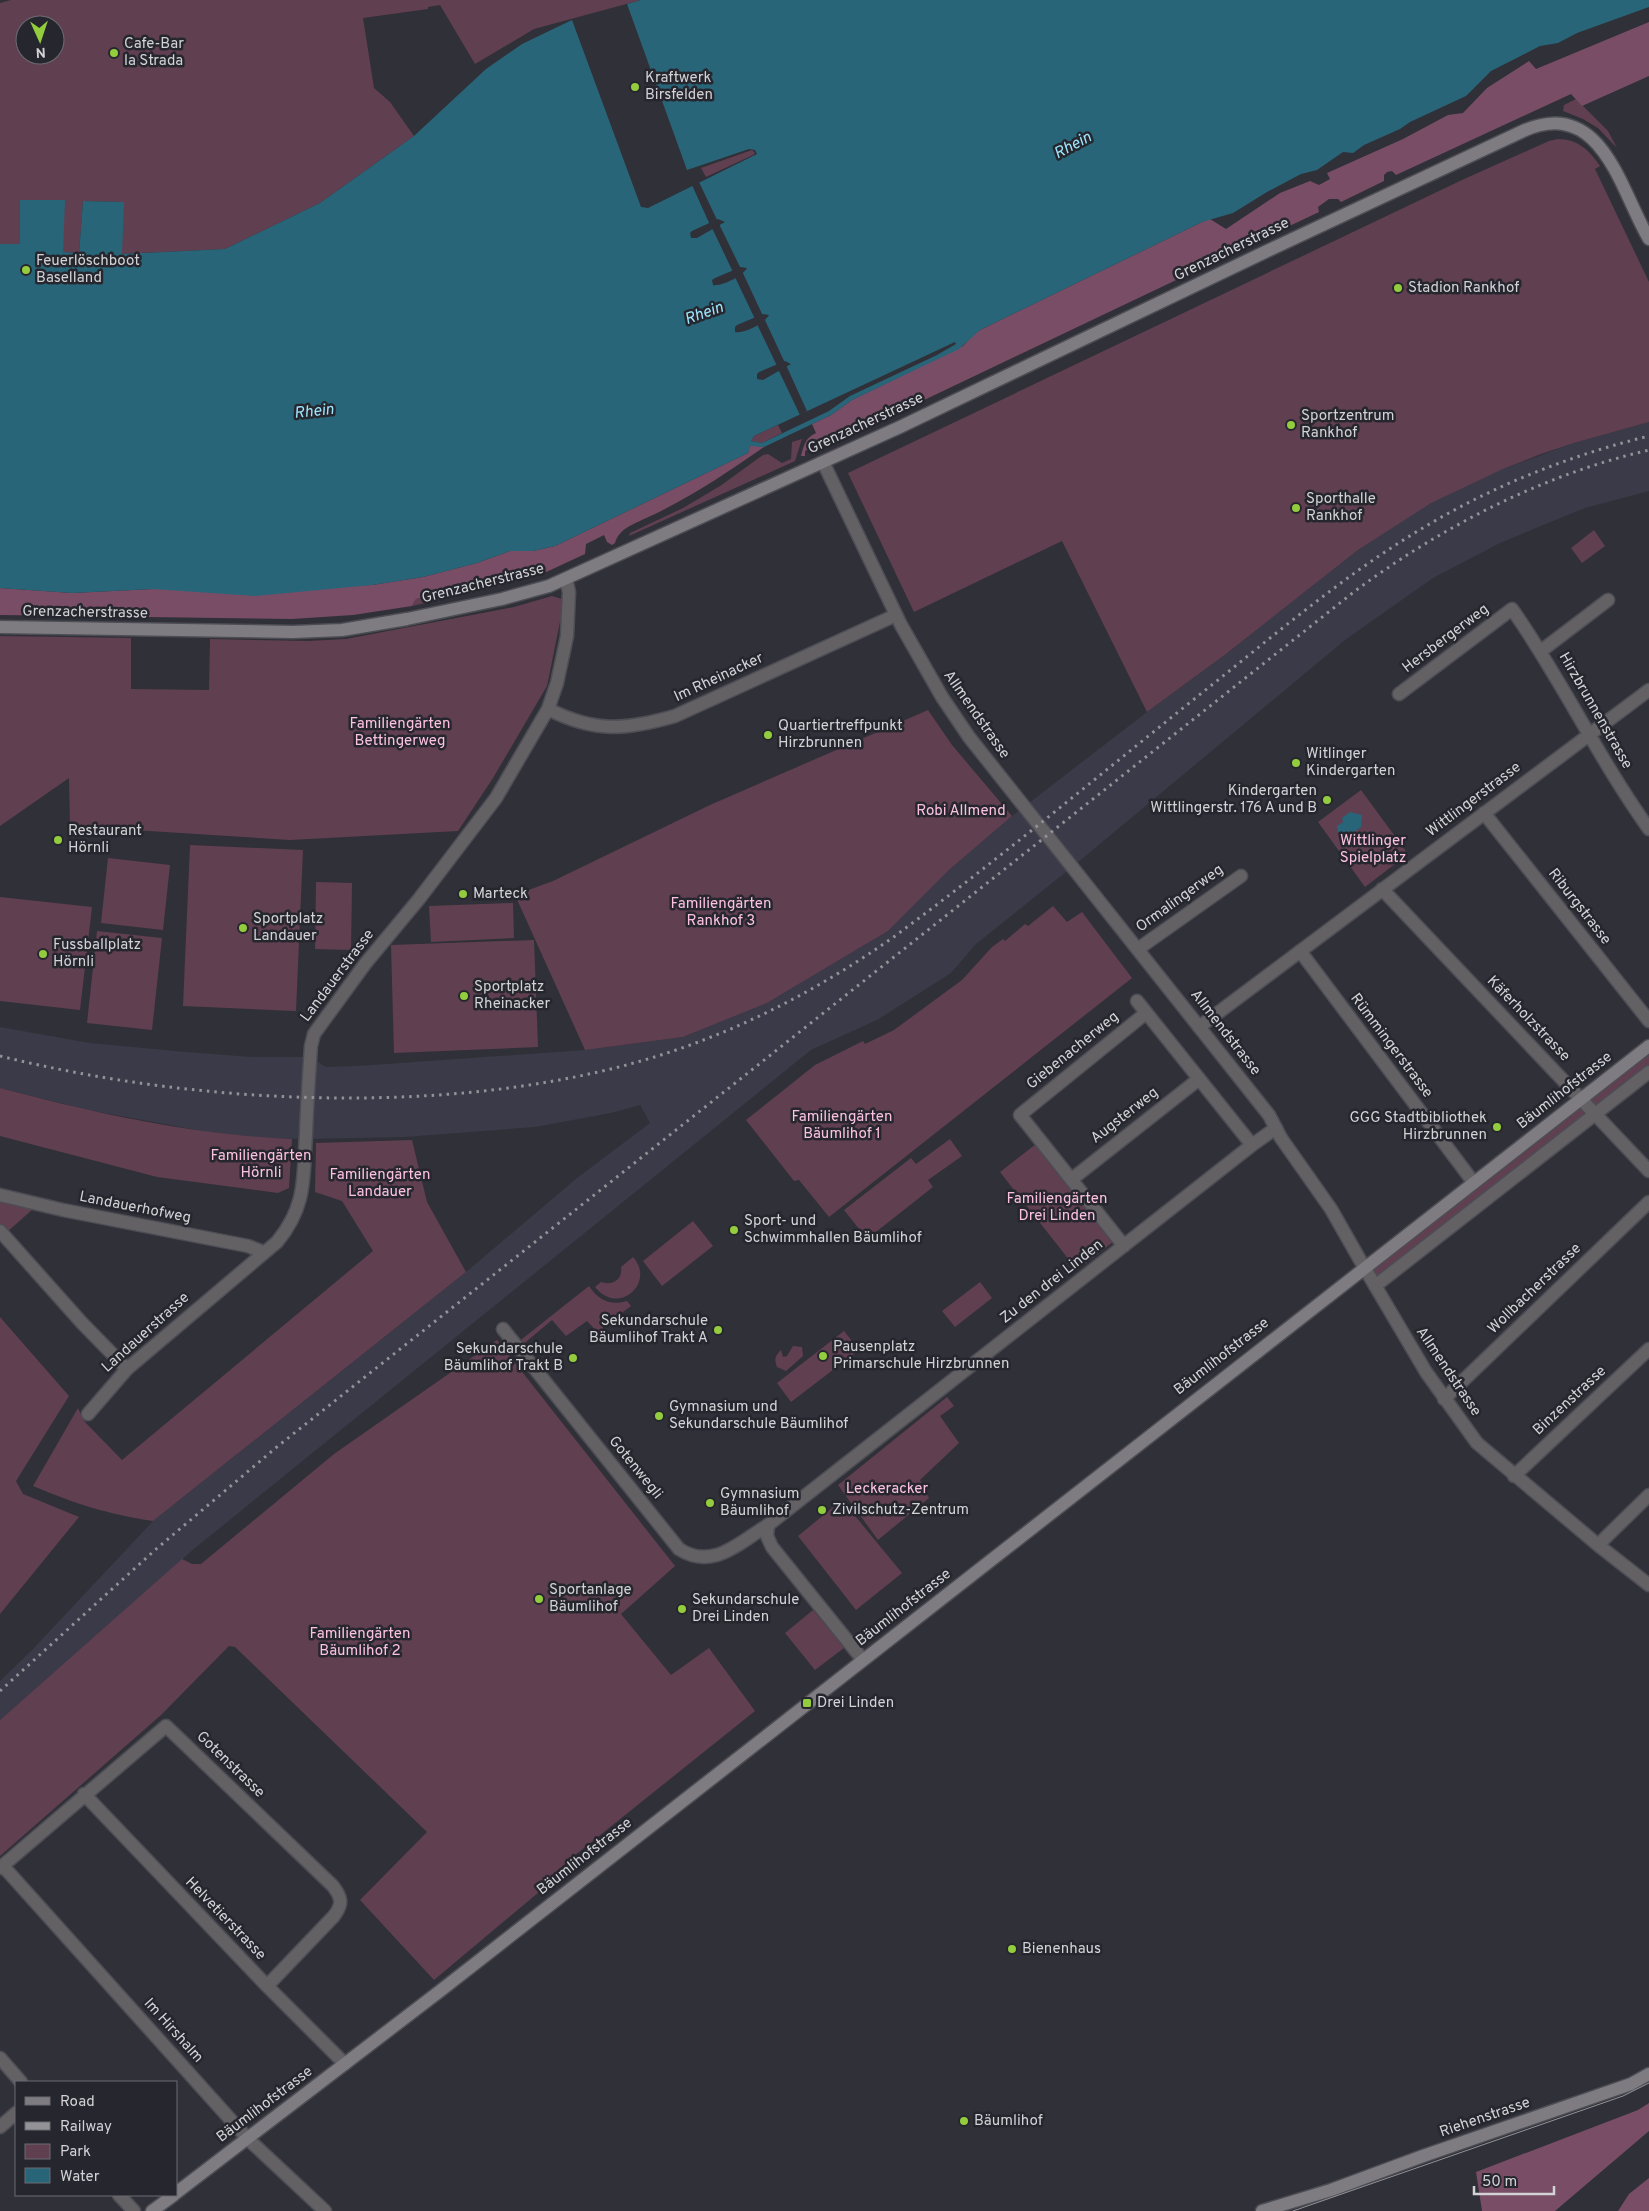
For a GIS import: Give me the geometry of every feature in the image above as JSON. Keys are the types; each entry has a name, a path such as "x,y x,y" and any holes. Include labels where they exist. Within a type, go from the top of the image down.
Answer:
{"main road":[{"name":"Grenzacherstrasse","path":"0,627 293,632 342,630 407,619 502,599 566,580 623,552 823,462 1523,130 1542,124 1562,124 1574,128 1587,134 1600,145 1610,159 1649,239"},
{"name":"Bäumlihofstrasse","path":"178,2192 1649,1046"},
{"name":"Riehenstrasse","path":"1262,2211 1331,2190 1631,2084 1649,2074"},
{"name":"Bäumlihofstrasse","path":"152,2211 172,2196"}],"street":[{"name":"Allmendstrasse","path":"823,462 921,663 969,738 1268,1115 1331,1209 1416,1357 1444,1399 1477,1442 1514,1476 1649,1584"},
{"name":"Landauerstrasse","path":"88,1414 127,1369 277,1242 288,1228 301,1199 304,1179 311,1046 314,1034 365,964 419,899 496,798 548,709 557,683 567,636 569,586 566,580"},
{"path":"1542,651 1608,600"},
{"name":"Hirzbrunnenstrasse","path":"1512,609 1542,651 1588,736 1649,829"},
{"name":"Hersbergerweg","path":"1399,694 1512,609"},
{"name":"Im Rheinacker","path":"548,709 566,719 600,727 626,728 658,721 675,716 896,615"},
{"name":"Wittlingerstrasse","path":"1199,1027 1649,690"},
{"name":"Riburgstrasse","path":"1484,813 1649,1022"},
{"name":"Ormalingerweg","path":"1138,949 1241,876"},
{"name":"Käferholzstrasse","path":"1382,889 1649,1171"},
{"name":"Rümmingerstrasse","path":"1300,952 1474,1183"},
{"path":"1137,1001 1252,1145"},
{"name":"Giebenacherweg","path":"1072,1179 1020,1114 1146,1013"},
{"path":"1375,1286 1649,1072"},
{"name":"Augsterweg","path":"1072,1179 1199,1079"},
{"name":"Zu den drei Linden","path":"768,1525 1276,1128"},
{"path":"1072,1179 1124,1246"},
{"name":"Landauerhofweg","path":"0,1195 89,1215 248,1246 263,1252"},
{"name":"Wollbacherstrasse","path":"1444,1399 1649,1202"},
{"path":"0,1231 82,1323 127,1369"},
{"name":"Gotenwegli","path":"503,1329 679,1549 703,1557 716,1557 729,1551 768,1525"},
{"name":"Binzenstrasse","path":"1514,1476 1649,1349"},
{"path":"1598,1545 1649,1495"},
{"path":"768,1525 766,1536 772,1547 863,1660"},
{"name":"Gotenstrasse","path":"1,1867 84,1794 166,1726 333,1886 339,1894 340,1908 267,1986"},
{"name":"Helvetierstrasse","path":"84,1794 344,2064"},
{"name":"Im Hirshalm","path":"1,1867 248,2139 325,2211"},
{"path":"0,2058 20,2081"},
{"path":"0,2127 15,2114"},
{"path":"121,2196 134,2211"}],"shaded area":[{"path":"1649,22 1649,76 1582,106 1571,94 1396,175 1392,171 1387,172 1384,175 1384,181 1341,202 1338,199 1329,199 1318,207 1319,212 834,443 830,439 805,451 805,456 801,456 807,440 816,433 812,424 831,415 852,400 963,346 980,330 1202,222 1210,219 1226,229 1280,193 1310,181 1319,185 1330,179 1327,173 1403,139 1448,115 1463,113 1487,88 1529,61 1536,69"},
{"path":"1649,422 1649,491 1585,508 1500,543 1433,578 1345,640 1071,868 976,944 951,973 877,1020 811,1050 195,1548 0,1720 0,1681 33,1649 153,1521 466,1272 577,1178 650,1123 640,1105 611,1113 535,1127 405,1137 254,1138 207,1132 89,1110 0,1088 0,1027 90,1043 252,1057 310,1057 326,1067 585,1050 683,1037 767,1003 888,931 949,870 1012,816 1226,654 1358,550 1398,523 1431,502 1503,469 1574,443"},
{"path":"750,445 764,447 691,495 626,528 612,545 607,542 604,535 586,544 585,554 542,574 537,570 505,574 459,589 416,599 412,606 353,615 292,619 0,615 0,588 72,593 153,589 372,585 423,577 477,563 510,551 533,551 555,546 748,453"},
{"path":"1649,2103 1649,2131 1555,2211 1482,2211 1476,2172 1638,2110"},
{"path":"1649,2178 1649,2211 1618,2211 1629,2194"}],"green space":[{"path":"11,0 641,0 534,29 475,64 440,5 428,7 428,9 363,18 374,88 390,102 414,136 320,203 225,249 121,254 123,202 83,201 79,253 63,252 20,200 20,245 0,244 0,3"},
{"path":"1576,99 1608,131 1617,148 1598,128 1583,119 1563,111 1564,105"},
{"name":"Sportzentrum Rankhof","path":"1558,139 1572,141 1583,147 1600,166 1595,169 1649,282 1649,422 1541,454 1503,469 1431,503 1358,550 1226,654 1147,712 1062,541 914,612 848,473 1462,180 1549,141"},
{"path":"752,150 755,153 753,155 706,177 701,168"},
{"path":"778,425 782,433 762,443 751,441 754,436"},
{"path":"802,439 795,461 629,536 630,533 683,508 720,486 763,455 768,454 782,463 791,459 792,442"},
{"path":"1594,530 1605,546 1582,563 1571,548"},
{"path":"538,570 542,574 412,606 416,599 459,589 505,574"},
{"name":"Familiengärten Bettingerweg","path":"552,596 562,599 562,622 560,622 547,686 493,778 458,831 290,840 70,826 69,778 0,826 0,636 131,638 131,689 209,690 210,639 308,641 346,639 514,607"},
{"name":"Familiengärten Rankhof 3","path":"928,710 952,745 1012,816 949,870 888,931 767,1003 683,1037 585,1050 515,895 553,881 710,805"},
{"name":"Wittlinger Spielplatz","path":"1361,790 1408,854 1365,887 1318,822"},
{"name":"Sportplatz Landauer","path":"190,845 303,850 296,1011 183,1006"},
{"path":"108,858 170,865 163,930 101,923"},
{"path":"316,882 352,883 351,950 315,949"},
{"name":"Fussballplatz Hörnli","path":"0,897 92,907 80,1010 0,1001"},
{"path":"513,903 514,938 431,942 429,906"},
{"name":"Familiengärten Bäumlihof 1","path":"1053,906 1067,922 1082,912 1132,978 829,1217 799,1180 794,1181 746,1120 815,1065 863,1041 865,1044 894,1030 962,980 992,947 1003,939 1005,941 1025,924 1028,926"},
{"path":"97,931 162,938 152,1030 87,1023"},
{"name":"Sportplatz Rheinacker","path":"534,940 538,1047 394,1053 391,945"},
{"path":"1649,1046 1649,1072 1375,1286 1364,1267"},
{"name":"Familiengärten Hörnli","path":"0,1088 108,1114 181,1128 255,1137 292,1139 289,1188 278,1193 157,1177 0,1136"},
{"path":"950,1139 962,1156 928,1180 933,1187 867,1239 844,1210 911,1158 916,1164"},
{"name":"Familiengärten Landauer","path":"412,1140 427,1202 466,1272 153,1521 92,1508 33,1486 78,1408 84,1421 122,1460 373,1251 342,1201 315,1192 316,1143"},
{"name":"Familiengärten Drei Linden","path":"1036,1144 1113,1242 1077,1270 1000,1172"},
{"path":"0,1200 33,1209 7,1232 0,1225"},
{"path":"693,1221 713,1246 662,1286 643,1261"},
{"path":"633,1257 639,1267 640,1276 632,1293 624,1297 614,1298 604,1295 595,1287 601,1282 609,1283 619,1278 621,1267"},
{"path":"980,1282 992,1298 955,1327 942,1311"},
{"path":"589,1286 596,1295 605,1301 616,1303 627,1301 631,1306 603,1327 602,1337 587,1321 566,1336 552,1320 521,1346 522,1339"},
{"path":"0,1317 69,1396 16,1481 23,1494 79,1517 0,1614"},
{"path":"844,1331 859,1350 791,1402 777,1383"},
{"name":"Familiengärten Bäumlihof 2","path":"497,1340 675,1566 621,1614 671,1675 709,1648 755,1711 574,1856 549,1879 551,1882 434,1980 360,1900 427,1832 235,1647 229,1646 161,1715 0,1856 0,1720 182,1559 192,1564 201,1564 334,1454"},
{"path":"793,1346 802,1347 803,1356 786,1371 777,1367 775,1360 777,1354 781,1350 783,1357 787,1356"},
{"name":"Leckeracker","path":"947,1397 954,1406 940,1416 959,1443 920,1480 929,1498 878,1540 838,1485"},
{"path":"842,1500 902,1573 856,1610 798,1536"},
{"path":"813,1610 844,1648 815,1670 785,1633"}],"water":[{"name":"Rhein","path":"641,0 1649,0 1649,7 1577,33 1558,43 1540,46 1491,71 1466,96 1364,145 1353,153 1343,152 1317,170 1301,174 1233,213 1202,222 980,330 959,349 852,400 831,415 764,447 750,446 748,453 555,546 533,551 510,551 477,563 423,577 372,585 255,596 153,589 72,593 0,588 0,244 20,244 20,200 65,200 63,252 79,253 83,201 124,202 122,254 225,249 320,203 414,136 486,69 522,44 572,20 641,207 648,208 757,154 755,150 749,149 687,170 627,4","holes":["718,219 725,222 697,238 691,238 690,233","741,267 747,268 737,277 726,283 713,285 712,280","763,314 769,315 749,330 735,332 737,325","955,342 956,344 937,355 850,396 829,411 762,443 751,441 754,436","785,361 791,364 763,380 757,379 757,374"]},
{"path":"1350,812 1362,815 1361,827 1353,833 1349,831 1344,835 1338,832 1337,826 1343,822 1342,818"}],"pier":[{"path":"699,182 718,222 710,225 692,185"},
{"path":"719,224 741,269 733,272 712,228"},
{"path":"742,271 763,316 755,319 734,275"},
{"path":"764,318 785,363 777,366 756,322"},
{"path":"786,365 807,411 800,415 778,369"}],"tram line":[{"path":"1293,2211 1623,2096 1649,2083"}],"railway":[{"path":"0,1056 80,1073 164,1086 251,1095 339,1098 427,1096 514,1087 597,1072 676,1050 734,1028 790,1001 869,954 895,936 1014,845 1304,611 1405,539 1463,506 1523,477 1585,454 1649,436"},
{"path":"0,1691 155,1550 278,1446 1355,591 1389,567 1458,524 1532,488 1570,473 1649,450"}],"place":[{"name":"Cafe-Bar la Strada","path":"114,53"},
{"name":"Kraftwerk Birsfelden","path":"635,87"},
{"name":"Feuerlöschboot Baselland","path":"26,270"},
{"name":"Stadion Rankhof","path":"1398,288"},
{"name":"Sportzentrum Rankhof","path":"1291,425"},
{"name":"Sporthalle Rankhof","path":"1296,508"},
{"name":"Quartiertreffpunkt Hirzbrunnen","path":"768,735"},
{"name":"Witlinger Kindergarten","path":"1296,763"},
{"name":"Kindergarten Wittlingerstr. 176 A und B","path":"1327,800"},
{"name":"Restaurant Hörnli","path":"58,840"},
{"name":"Marteck","path":"463,894"},
{"name":"Sportplatz Landauer","path":"243,928"},
{"name":"Fussballplatz Hörnli","path":"43,954"},
{"name":"Sportplatz Rheinacker","path":"464,996"},
{"name":"GGG Stadtbibliothek Hirzbrunnen","path":"1497,1127"},
{"name":"Sport- und Schwimmhallen Bäumlihof","path":"734,1230"},
{"name":"Sekundarschule Bäumlihof Trakt A","path":"718,1330"},
{"name":"Pausenplatz Primarschule Hirzbrunnen","path":"823,1356"},
{"name":"Sekundarschule Bäumlihof Trakt B","path":"573,1358"},
{"name":"Gymnasium und Sekundarschule Bäumlihof","path":"659,1416"},
{"name":"Gymnasium Bäumlihof","path":"710,1503"},
{"name":"Zivilschutz-Zentrum","path":"822,1510"},
{"name":"Sportanlage Bäumlihof","path":"539,1599"},
{"name":"Sekundarschule Drei Linden","path":"682,1609"},
{"name":"Drei Linden","path":"807,1703"},
{"name":"Bienenhaus","path":"1012,1949"},
{"name":"Bäumlihof","path":"964,2121"}],"park label":[{"name":"Robi Allmend","path":"961,811"}]}
